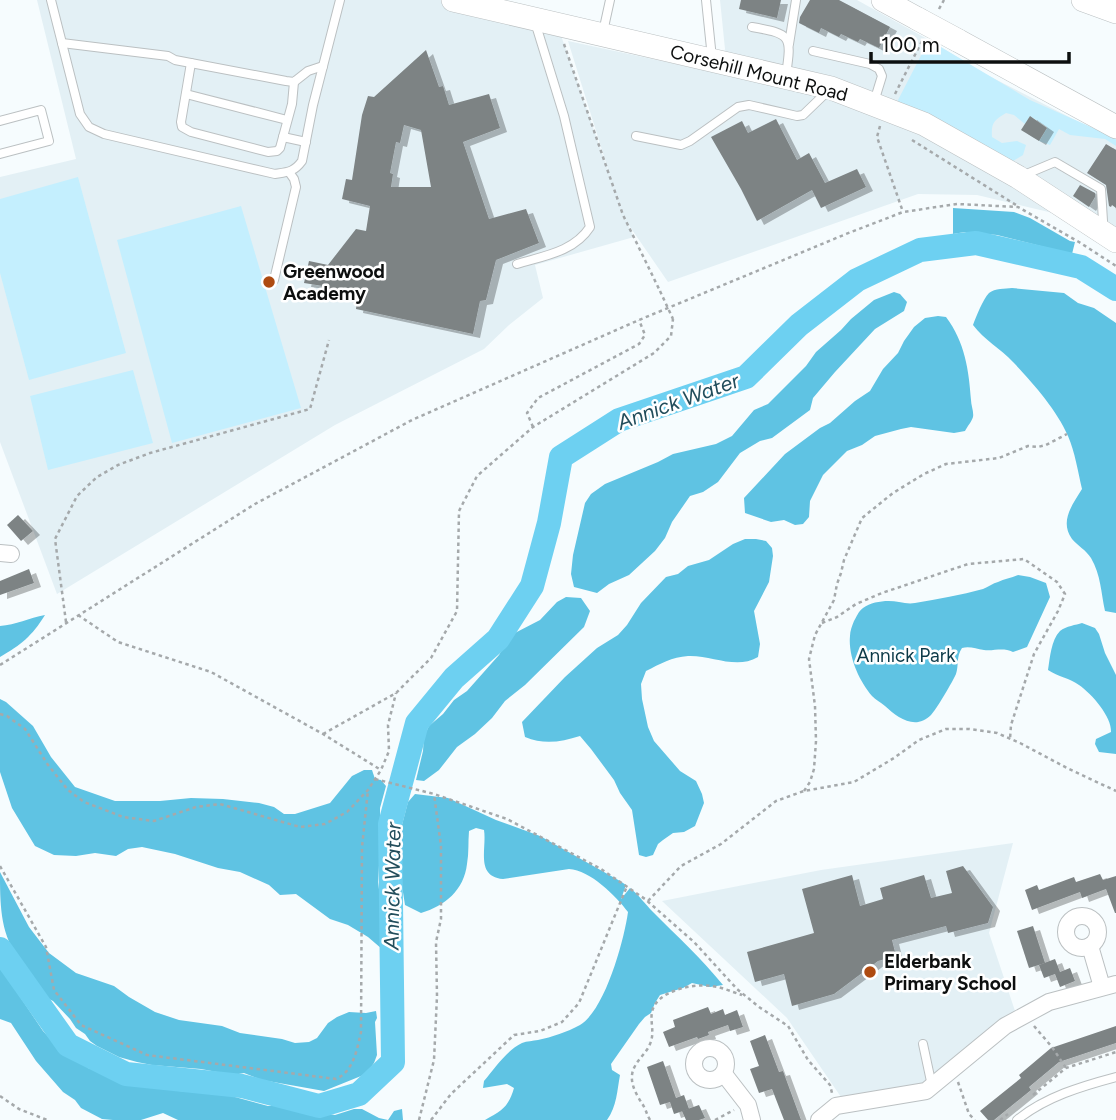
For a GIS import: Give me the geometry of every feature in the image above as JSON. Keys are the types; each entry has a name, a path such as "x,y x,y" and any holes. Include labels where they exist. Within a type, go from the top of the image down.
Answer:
{"main road":[{"name":"Corsehill Mount Road","path":"453,0 831,88 924,124 1018,177 1108,236"},
{"path":"883,0 1116,127"},
{"path":"1083,0 1116,12"}],"street":[{"path":"819,1120 836,1106 926,1091 1006,1026 1049,1002 1109,986 1090,946"},
{"path":"724,1074 750,1113"}],"lane":[{"path":"51,0 80,114 89,127 104,134 275,174 289,172 303,161 340,0"},
{"path":"603,35 610,0"},
{"path":"706,0 713,61"},
{"path":"785,78 796,0"},
{"path":"517,264 560,251 582,238 590,227 564,116 535,19"},
{"path":"751,27 782,34 789,44"},
{"path":"62,43 168,56 175,60 293,82 308,71 323,66"},
{"path":"813,51 870,64 879,69 882,76 873,104"},
{"path":"191,63 182,127 186,131 268,152 280,148 292,104 293,82"},
{"path":"636,136 681,145 738,107 750,105 803,115 831,88"},
{"path":"186,94 287,120"},
{"path":"0,121 41,110 50,141 0,154"},
{"path":"283,136 306,142"},
{"path":"1018,177 1055,162 1101,189 1103,221 1108,236"},
{"path":"274,280 296,187 289,172"},
{"path":"923,1044 932,1086"},
{"path":"1017,1120 1032,1108 1086,1085 1116,1077"}],"path":[{"path":"323,734 396,693 431,658 457,611 459,511 477,477 533,427 654,353 671,336 673,320 623,215 558,24"},
{"path":"905,135 1116,266"},
{"path":"0,665 255,504 412,420 639,320 903,212 957,204 1018,207"},
{"path":"533,427 527,413 538,398 639,344 645,335 639,320"},
{"path":"66,623 55,539 77,496 97,477 118,465 150,453 310,408 329,340"},
{"path":"804,791 814,769 816,741 809,659 815,635 834,600 844,560 862,518 892,493 946,464 999,458 1028,446 1046,445 1067,433"},
{"path":"821,623 882,593 968,564 1024,558 1057,582 1065,594 1034,654 1011,725 1010,738"},
{"path":"78,615 118,642 211,672 381,769"},
{"path":"0,714 25,729 68,790 84,802 123,817 154,821 196,807 220,804 300,827 325,824 347,811 368,790 389,751 388,725 396,693"},
{"path":"648,901 681,866 721,844 776,801 804,791 853,782 919,740 946,729 997,733 1116,791"},
{"path":"375,779 424,791 507,818 601,869 648,901 694,942 737,989 788,1026 808,1060 830,1085 836,1106"},
{"path":"0,866 46,947 54,990 81,1025 147,1055 336,1079 344,1076 354,1060 361,1032 362,847 368,790"},
{"path":"419,1120 434,1060 436,942 441,919 441,846 434,794"},
{"path":"431,1120 451,1094 514,1035 540,1031 562,1022 579,1003 627,887"},
{"path":"650,1120 637,1099 631,1080 633,1068 650,1044 653,1030 651,1013 655,1003 671,992 703,985 746,996"},
{"path":"1024,1016 1052,1047 1066,1068"},
{"path":"1029,1098 1066,1068 1116,1052"},
{"path":"954,1069 969,1114 975,1120"},
{"path":"0,1096 19,1109 47,1120"},
{"path":"715,1120 750,1113"},
{"path":"1000,1120 1009,1113"}],"shaded area":[{"name":"Greenwood Academy","path":"37,0 453,0 557,24 611,179 568,41 718,73 725,49 720,0 857,0 987,75 1116,141 1116,228 977,195 918,194 668,282 626,221 634,237 535,265 543,298 484,349 335,425 57,594 0,442 0,177 76,159"},
{"path":"929,40 1030,100 1116,138 1116,146 1105,139 1070,135 1059,129 1050,145 1039,141 1047,127 1030,116 1025,124 1014,115 1006,113 994,122 992,137 1002,143 1017,141 1026,145 1023,155 1010,163 897,102"},
{"path":"78,177 126,353 29,380 0,273 0,199"},
{"path":"241,206 301,408 172,443 117,240"},
{"path":"133,370 153,443 48,470 30,396"},
{"name":"Elderbank Primary School","path":"1013,843 989,933 1015,1011 937,1075 915,1088 841,1097 787,1018 662,901 821,870"}],"green space":[{"path":"953,208 1014,212 1030,218 1075,242 1072,254 997,235 965,232 953,234"},
{"path":"997,289 1064,293 1116,323 1116,613 1105,611 1094,564 1068,532 1067,519 1082,489 1068,436 1051,406 1028,378 973,325 989,293"},
{"path":"894,292 907,302 904,311 875,329 813,398 810,410 772,438 760,441 740,453 718,482 703,492 690,496 655,551 629,575 597,593 574,587 571,574 573,555 585,503 591,494 605,484 673,454 716,444 732,436 754,410 768,404 851,319 874,300"},
{"path":"946,317 958,336 965,357 973,415 965,431 954,433 911,427 875,436 847,451 823,475 810,501 809,517 803,524 795,525 784,520 771,522 745,513 744,498 785,454 870,391 914,327 925,318"},
{"path":"745,539 766,541 772,548 773,556 769,582 754,611 760,644 758,657 741,662 697,656 677,658 646,671 641,684 648,727 654,741 680,771 696,781 704,803 695,826 684,832 673,833 658,844 653,855 639,855 632,810 614,780 580,736 552,742 532,740 525,737 522,722 597,648 618,635 641,603 666,577 678,574 688,566 709,560"},
{"name":"Annick Park","path":"1018,575 1046,583 1050,597 1027,647 1013,652 1002,649 962,648 956,674 948,689 931,715 919,722 906,721 872,696 855,668 850,644 850,632 863,608 881,602 913,603 958,595 983,589"},
{"path":"566,597 581,598 590,611 584,627 505,701 492,718 457,747 439,770 424,781 416,780 424,736 429,726 454,700 467,691 499,655 511,635 540,620 557,602"},
{"path":"45,615 26,639 0,657 0,626"},
{"path":"1082,623 1095,628 1099,634 1116,675 1116,754 1099,752 1095,744 1096,739 1111,732 1105,713 1095,700 1075,683 1048,670 1051,649 1057,635 1065,628"},
{"path":"0,699 33,726 51,757 75,787 115,801 223,799 259,803 274,807 284,814 295,814 330,803 352,776 364,770 372,770 375,779 381,780 386,786 380,808 378,882 382,949 348,925 330,919 296,894 280,895 269,885 240,872 142,847 128,849 116,856 95,853 76,856 54,855 35,846 12,808 0,772"},
{"path":"415,794 448,798 540,836 620,881 626,885 621,899 630,888 723,985 710,987 692,983 660,995 651,1013 639,1024 611,1064 612,1070 620,1075 615,1104 607,1120 485,1120 504,1108 514,1088 507,1084 483,1088 484,1081 516,1046 565,1032 589,1017 612,974 628,912 602,885 577,870 503,879 494,877 485,867 484,830 476,828 469,831 465,873 452,896 421,913 405,905 397,854 408,802"},
{"path":"0,872 29,927 49,953 76,973 114,986 155,1012 179,1020 222,1026 240,1033 295,1043 309,1042 317,1038 328,1023 349,1012 376,1011 377,1055 374,1063 366,1074 324,1091 262,1080 244,1073 233,1075 152,1065 119,1057 97,1046 76,1028 53,1001 35,992 4,927"},
{"path":"0,967 43,1031 54,1043 88,1068 130,1081 141,1081 179,1091 224,1094 268,1106 287,1106 335,1115 362,1109 388,1120 178,1120 163,1113 141,1120 102,1119 81,1108 63,1092 36,1061 11,1023 0,1019"},
{"path":"402,1109 403,1120 388,1120 394,1111"}],"building":[{"path":"741,0 781,0 777,18 739,9"},
{"path":"810,0 839,0 890,27 879,48 860,39 858,42 841,34 839,37 821,28 819,33 799,23"},
{"name":"Greenwood Academy","path":"426,50 439,87 443,86 449,105 489,94 500,128 463,142 489,219 526,209 539,243 496,260 486,300 480,301 473,334 356,309 357,301 322,293 323,286 304,283 309,261 328,265 356,229 366,231 370,206 342,199 346,179 352,180 362,115 368,96 374,97","holes":["404,125 421,130 431,187 391,187 393,174 390,173 396,142 400,143"]},
{"path":"1030,116 1047,128 1039,141 1021,130"},
{"path":"776,119 797,160 809,153 825,183 857,169 866,187 821,208 812,190 757,221 711,137 742,121 748,133"},
{"path":"1106,144 1116,150 1116,208 1109,206 1106,185 1087,173"},
{"path":"1080,185 1095,193 1089,207 1073,196"},
{"path":"18,515 33,531 21,541 7,525"},
{"path":"29,569 34,583 0,595 0,581"},
{"path":"963,866 993,907 988,923 948,933 946,926 892,940 896,956 878,961 834,994 792,1006 784,974 755,982 747,952 814,933 802,889 852,875 860,906 883,899 880,888 924,875 931,898 952,893 946,871"},
{"path":"1100,874 1103,880 1116,876 1116,913 1106,889 1082,898 1080,892 1032,910 1025,890 1037,885 1039,890 1074,877 1076,882"},
{"path":"1033,926 1045,963 1029,968 1017,931"},
{"path":"1055,959 1060,972 1070,968 1075,981 1060,987 1055,974 1044,978 1039,965"},
{"path":"708,1007 711,1014 723,1009 725,1015 737,1010 743,1027 730,1031 728,1025 708,1032 709,1035 669,1047 663,1032 675,1027 673,1020"},
{"path":"1116,1026 1116,1043 1059,1062 1029,1087 1031,1090 994,1120 988,1120 980,1111 1021,1078 1019,1075 1051,1048"},
{"path":"765,1035 779,1072 783,1071 801,1120 784,1120 772,1089 759,1093 750,1069 759,1066 750,1041"},
{"path":"663,1061 676,1098 684,1095 689,1109 674,1114 670,1102 660,1105 647,1067"},
{"path":"699,1105 705,1118 686,1120 682,1111"}],"waterway":[{"name":"Annick Water","path":"0,949 68,1045 126,1074 242,1086 319,1106 359,1094 393,1062 390,824 417,723 454,678 498,639 532,586 549,523 561,457 619,420 746,377 799,325 857,280 920,250 976,243 1081,267 1116,289"}],"place":[{"name":"Greenwood Academy","path":"269,282"},
{"name":"Elderbank Primary School","path":"870,972"}]}
